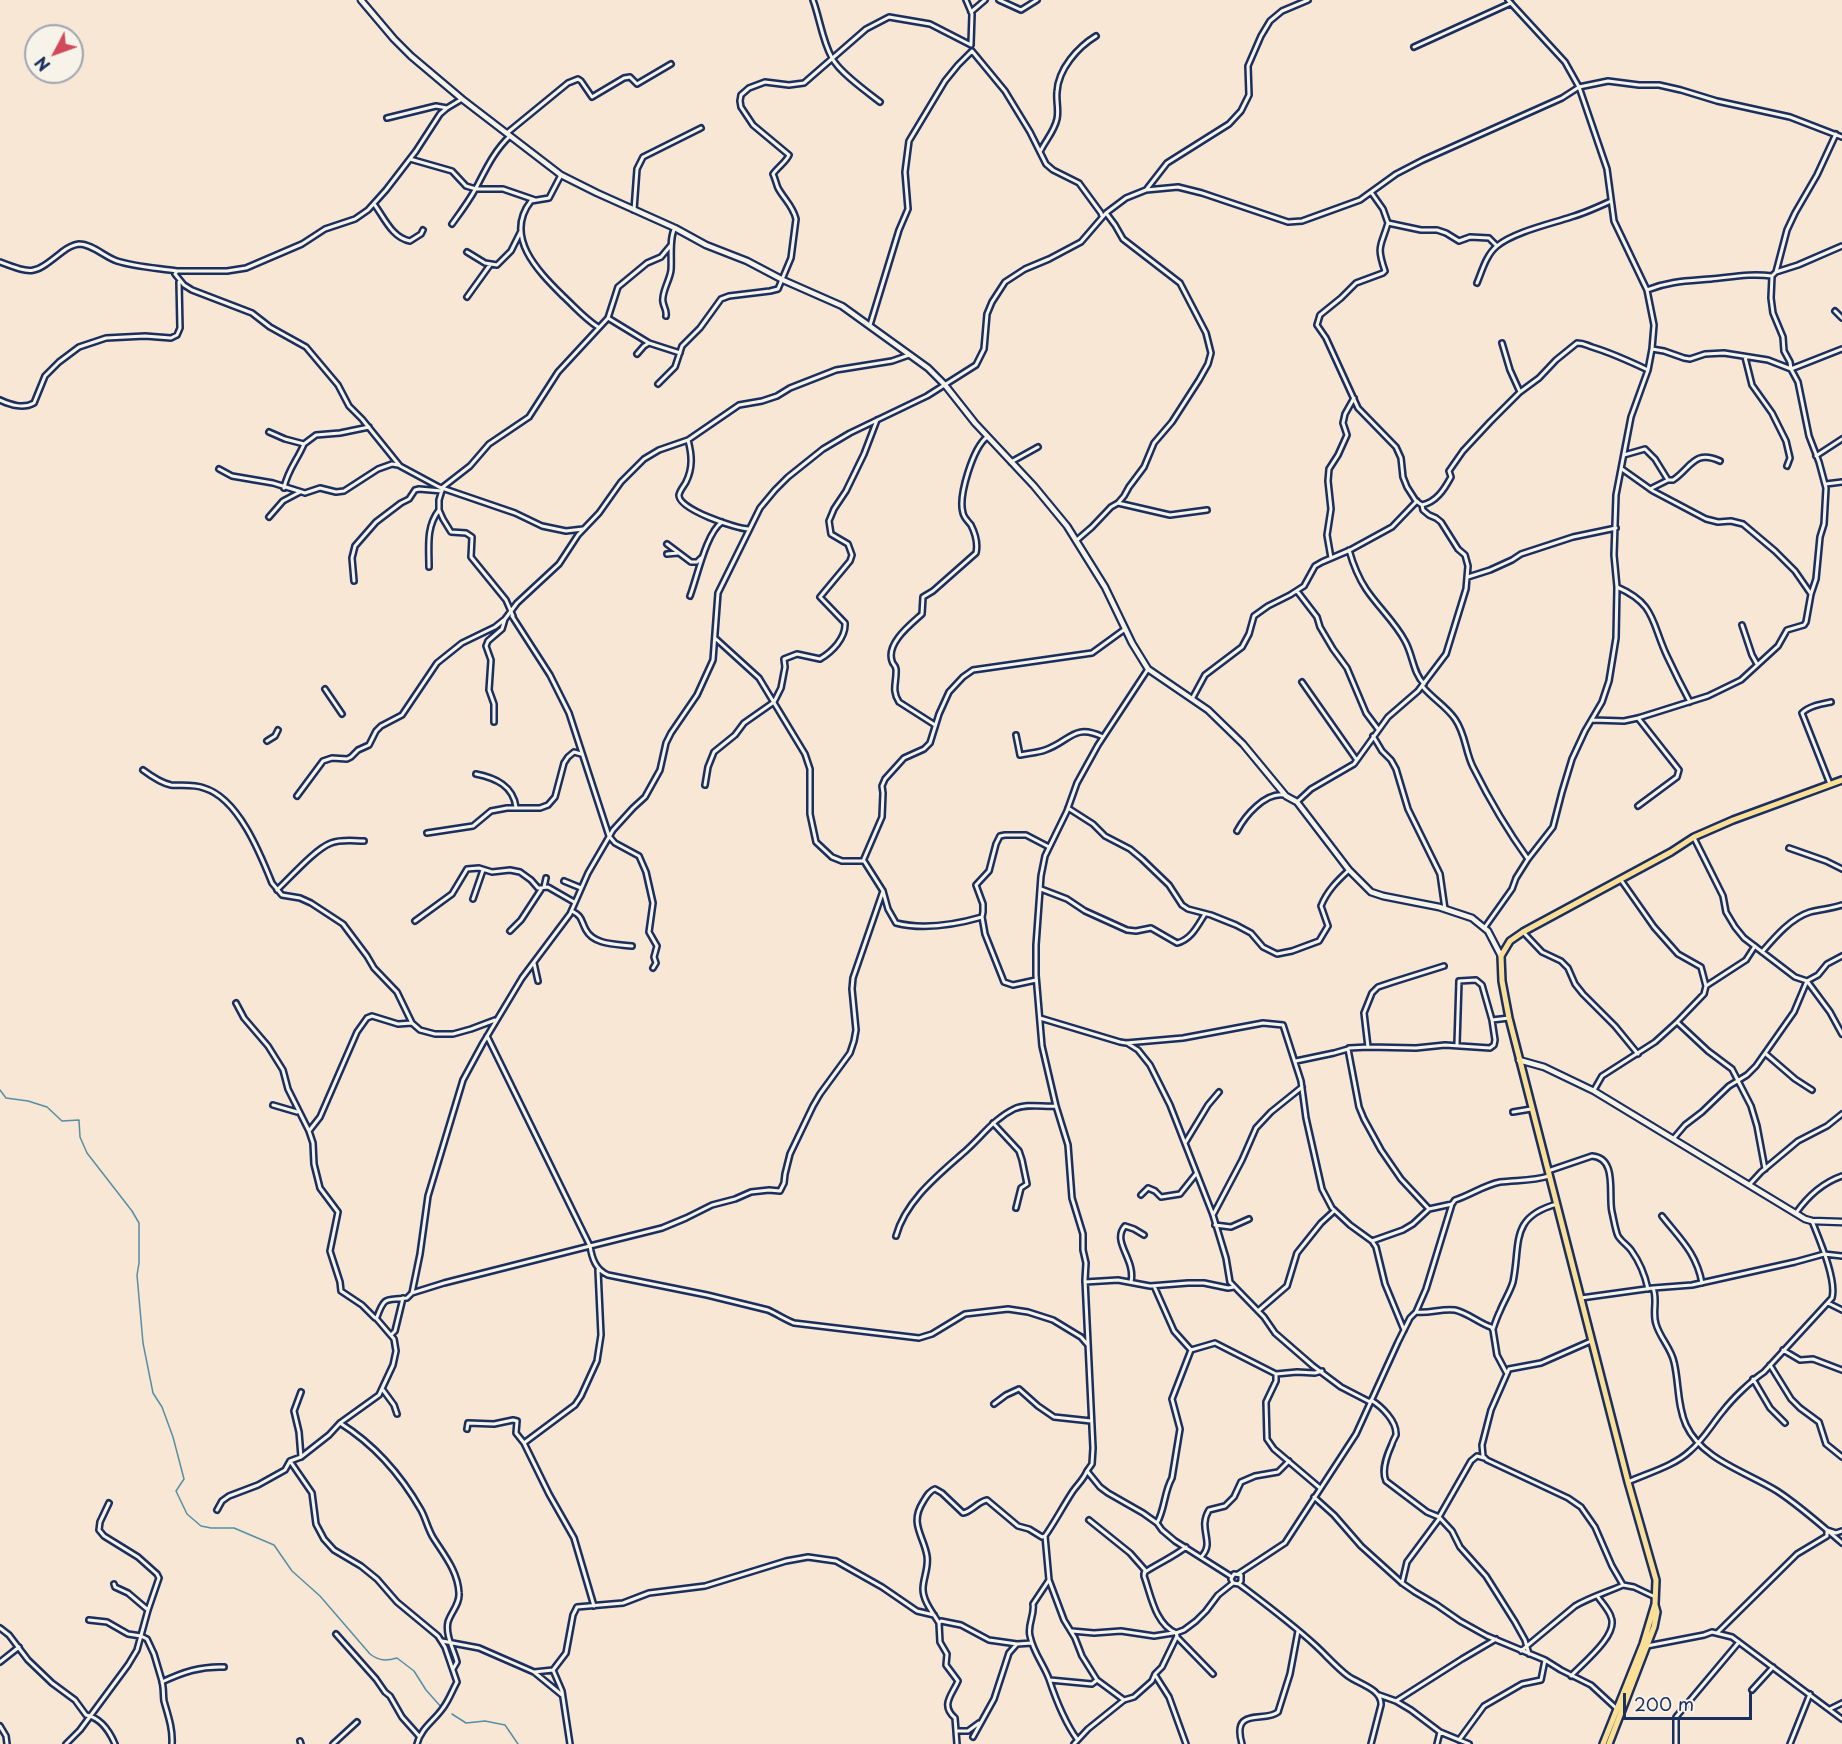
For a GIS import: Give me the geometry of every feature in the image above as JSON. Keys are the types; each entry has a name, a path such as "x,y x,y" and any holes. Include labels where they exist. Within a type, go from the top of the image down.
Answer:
{"main road":[{"path":"361,0 393,39 462,99 561,175 675,228 706,245 747,261 842,306 928,368 1067,526 1105,587 1132,643 1148,669 1208,710 1243,744 1286,796 1296,802 1349,870 1371,892 1467,915 1485,927 1501,956 1502,981 1509,1018 1591,1341 1656,1580 1656,1619 1609,1744"},
{"path":"1501,956 1510,941 1523,932 1621,880 1694,837 1754,811 1842,780"},
{"path":"1520,1060 1544,1067 1594,1090 1796,1213 1812,1221 1842,1221"},
{"path":"1603,1744 1636,1663 1655,1600"}],"street":[{"path":"813,0 824,41 832,59 880,102"},
{"path":"966,0 971,12 972,51 1005,91 1030,132 1044,161 1050,167 1079,183 1101,213 1102,218"},
{"path":"971,12 985,0"},
{"path":"999,0 1021,10 1036,0"},
{"path":"1146,190 1167,163 1229,124 1241,111 1249,94 1248,66 1270,21 1282,11 1308,0"},
{"path":"1414,46 1510,2 1565,62 1579,87 1607,169 1614,221 1647,290 1654,325 1648,370 1631,417 1616,505 1614,555 1617,587 1616,638 1602,702 1572,759 1554,827 1528,859 1512,889 1485,927"},
{"path":"658,384 675,367 682,346 705,323 721,298 778,289 791,258 796,219 773,174 789,155 753,125 741,107 741,95 749,88 765,82 789,86 804,83 866,29 890,17 930,24 971,45"},
{"path":"1040,152 1052,134 1056,123 1057,92 1061,75 1082,46 1096,36"},
{"path":"870,325 899,230 908,209 905,172 909,141 945,81 972,51"},
{"path":"452,224 509,134 568,83 578,79 592,97 624,78 630,77 637,84 671,64"},
{"path":"412,1293 432,1183 464,1080 522,978 571,910 609,836 621,820 645,797 657,777 666,743 697,695 713,660 718,593 760,508 775,490 803,464 850,433 927,396 976,365 981,357 986,338 987,314 1005,282 1025,269 1081,242 1106,213 1126,198 1146,190 1178,187 1288,222 1302,221 1360,200 1396,174 1423,160 1562,98 1579,87 1608,81 1659,85 1790,117 1842,137"},
{"path":"0,262 23,270 35,271 71,246 80,244 115,260 151,268 177,271 236,270 255,266 302,244 325,229 355,219 374,204 410,159 433,123 447,108 462,99"},
{"path":"387,118 436,106 447,108"},
{"path":"634,210 637,169 643,157 701,128"},
{"path":"1776,272 1787,230 1818,176 1836,135"},
{"path":"410,159 452,171 466,186 476,189 503,189 535,200"},
{"path":"467,252 478,260 497,265 511,251 519,237 531,201 549,198 561,175"},
{"path":"1296,802 1311,789 1354,764 1388,717 1423,685 1450,646 1468,578 1465,555 1458,549 1441,522 1428,515 1422,505 1416,501 1402,477 1401,458 1396,447 1358,408 1326,338 1317,325 1320,315 1356,283 1385,271 1379,247 1388,224 1383,209 1371,192"},
{"path":"1478,283 1489,254 1497,246 1535,228 1611,201"},
{"path":"374,204 388,225 400,237 410,241 423,230"},
{"path":"1077,540 1118,503 1144,467 1154,443 1172,422 1199,380 1211,353 1206,333 1180,283 1123,239 1106,213"},
{"path":"1388,224 1446,232 1459,241 1470,237 1489,238 1497,246"},
{"path":"522,226 525,246 537,269 580,314 597,327"},
{"path":"666,316 663,299 670,274 670,259 673,253 672,235 675,228"},
{"path":"354,581 353,551 357,543 376,522 409,499 415,490 442,489 470,466 489,444 529,417 558,372 592,337 597,327 608,318 615,290 647,263 661,257 671,245"},
{"path":"1592,720 1624,721 1708,696 1741,680 1778,646 1787,630 1804,625 1806,622 1816,579 1820,537 1824,525 1825,484 1809,436 1798,382 1784,351 1783,338 1773,313 1772,276 1776,272 1842,246"},
{"path":"467,297 490,265"},
{"path":"177,271 175,274 188,288 252,314 306,347 338,385 349,406 400,466"},
{"path":"1647,290 1674,281 1744,274 1772,276"},
{"path":"0,400 24,406 34,403 45,376 52,369 71,352 98,340 145,336 171,338 177,335 180,328 179,280"},
{"path":"1835,311 1842,318"},
{"path":"608,318 649,343 680,353"},
{"path":"1422,505 1430,503 1443,491 1451,477 1449,471 1457,458 1520,392 1577,343 1582,342 1612,352 1648,370"},
{"path":"637,354 649,343"},
{"path":"1502,343 1510,370 1520,392"},
{"path":"1652,350 1690,358 1712,353 1768,360 1791,369 1842,350"},
{"path":"494,722 494,704 489,690 491,660 486,646 488,641 502,629 524,595 559,564 583,529 599,513 621,482 638,464 659,450 688,440 739,405 777,396 790,388 836,370 892,361 910,354"},
{"path":"1745,357 1752,385 1772,413 1786,441 1790,458 1787,466"},
{"path":"1331,558 1327,535 1331,509 1329,469 1347,435 1343,423 1354,398"},
{"path":"705,784 714,752 735,735 744,723 774,702 781,688 785,667 784,659 797,654 820,659 840,641 845,623 820,597 850,561 852,555 848,544 831,534 829,521 864,454 877,420"},
{"path":"284,488 286,476 304,444 316,435 340,434 369,427"},
{"path":"269,432 304,444"},
{"path":"935,725 899,702 896,697 894,684 896,670 891,659 892,652 896,639 902,631 922,614 922,597 933,591 976,553 977,544 974,531 962,511 962,501 969,470 981,444 987,437"},
{"path":"1816,456 1842,439"},
{"path":"688,440 692,459 680,494 681,501 722,522 749,529"},
{"path":"1011,462 1038,447"},
{"path":"1624,455 1645,449 1655,459 1668,480"},
{"path":"1650,489 1668,480 1673,480 1694,460 1708,457 1720,461"},
{"path":"219,469 232,476 273,483 305,493 320,488 336,492 344,491 378,469 392,464 442,489 515,513 542,526 566,531 583,529"},
{"path":"1622,469 1650,489 1706,519 1743,524 1795,571 1811,594"},
{"path":"1825,484 1842,482"},
{"path":"429,567 429,532 439,510 442,489"},
{"path":"269,517 283,501 300,492"},
{"path":"1192,699 1205,675 1242,647 1249,634 1254,616 1297,591 1308,580 1316,566 1392,527 1416,501"},
{"path":"1118,503 1170,515 1208,510"},
{"path":"439,510 452,532 466,533 472,537 471,555 506,600 509,616 554,683 572,721 609,836 617,844 639,856 646,872 654,903 649,932 657,946 654,957 656,963 653,968"},
{"path":"690,596 702,557 714,530 722,522"},
{"path":"1468,578 1521,554 1573,537 1616,528"},
{"path":"667,544 691,562 697,562 702,557"},
{"path":"1349,550 1356,572 1366,589 1406,642 1423,685 1430,695 1447,709 1463,732 1473,767 1501,818 1528,859"},
{"path":"667,554 678,553"},
{"path":"1617,587 1632,594 1652,613 1666,654 1690,702"},
{"path":"1297,591 1317,617 1320,627 1347,668 1366,713 1378,729"},
{"path":"297,796 323,761 351,757 358,750 369,745 378,728 402,715 437,663 462,643 495,627 509,616"},
{"path":"1743,624 1752,655 1758,664"},
{"path":"863,861 882,817 882,786 885,779 904,758 924,748 930,742 949,692 963,677 973,670 1092,654 1126,628"},
{"path":"714,638 759,678 808,761 811,783 810,814 816,842 832,857 842,861 863,861"},
{"path":"1124,1700 1098,1680 1082,1656 1061,1613 1049,1580 1045,1536 1092,1464 1093,1448 1083,1234 1072,1198 1068,1145 1042,1046 1036,980 1036,945 1043,864 1077,783 1148,669"},
{"path":"1302,682 1356,759"},
{"path":"325,689 342,714"},
{"path":"1830,784 1802,713 1806,709 1831,702"},
{"path":"1638,718 1679,770 1677,777 1638,806"},
{"path":"267,741 275,736 278,730"},
{"path":"1016,735 1020,755 1046,750 1086,730 1103,738"},
{"path":"1373,736 1396,769 1408,809 1440,874 1445,909"},
{"path":"427,833 473,826 491,812 516,807 540,808 549,805 555,797 564,763 574,752 582,755"},
{"path":"143,770 165,783 205,788 236,812 277,890 287,897 300,898 311,903 343,924 374,968 397,992 412,1023 420,1030 435,1034 453,1034 497,1019"},
{"path":"476,774 494,779 506,786 514,797 516,807"},
{"path":"1237,831 1244,819 1262,803 1278,794 1286,796"},
{"path":"1068,808 1093,824 1105,836 1130,849 1142,859 1169,885 1182,905 1236,925 1251,933 1263,947 1277,954 1319,941 1328,926 1321,906 1329,890 1349,870"},
{"path":"1036,980 1013,985 1004,982 985,934 982,917 983,904 976,885 989,871 1000,836 1026,835 1050,848"},
{"path":"1694,837 1722,896 1726,912 1744,938 1795,977 1807,981 1830,1012 1842,1034"},
{"path":"277,890 329,843 342,840 364,841"},
{"path":"1789,848 1842,869"},
{"path":"863,861 883,891 888,909 896,923 920,927 966,922 982,917"},
{"path":"415,921 452,894 466,869 520,872 538,888 561,894 574,902"},
{"path":"473,899 483,870"},
{"path":"510,931 521,920 543,888 546,878"},
{"path":"1594,1090 1602,1076 1655,1042 1677,1022 1704,994 1706,986 1701,967 1678,954 1654,927 1621,880"},
{"path":"564,881 581,888"},
{"path":"1040,889 1067,898 1101,919 1127,930 1151,928 1177,943 1184,942 1190,936 1205,914"},
{"path":"376,1318 385,1301 407,1298 412,1293 444,1282 662,1228 712,1205 751,1192 780,1191 790,1154 813,1106 850,1053 856,1030 853,978 883,891"},
{"path":"1762,952 1786,927 1800,917 1842,905"},
{"path":"571,910 580,915 587,932 595,940 632,946"},
{"path":"1523,932 1542,952 1561,961 1568,968 1575,984 1583,994 1615,1026 1638,1054"},
{"path":"1706,986 1746,960 1755,946"},
{"path":"1673,1139 1685,1125 1729,1086 1739,1081 1756,1066 1794,1012 1807,981 1818,975 1827,964 1842,956"},
{"path":"534,963 538,981"},
{"path":"1368,1047 1364,1013 1372,993 1378,987 1444,966"},
{"path":"1295,1061 1348,1049 1368,1047 1416,1048 1457,1045 1490,1048 1494,1045 1495,1040 1492,1020 1482,985 1476,980 1459,981 1457,1045"},
{"path":"217,1510 222,1501 229,1496 274,1478 285,1470 290,1461 301,1457 329,1435 340,1423 375,1399 382,1390 393,1365 396,1351 394,1339 376,1318 349,1295 340,1291 340,1282 330,1251 338,1212 320,1188 309,1131 288,1089 283,1070 244,1018 236,1003"},
{"path":"309,1131 320,1117 357,1032 367,1018 372,1016 398,1024 412,1023"},
{"path":"1040,1018 1126,1043 1183,1038 1263,1023 1282,1025 1302,1087 1306,1118 1322,1189 1334,1211 1372,1241 1379,1254 1385,1284 1404,1330"},
{"path":"1492,1020 1509,1018"},
{"path":"1677,1022 1708,1051 1732,1069 1751,1106 1765,1169"},
{"path":"487,1036 590,1246 594,1262 604,1274 707,1295 770,1311 794,1323 870,1331 908,1338 933,1334 966,1314 996,1310 1021,1311 1062,1325 1088,1345"},
{"path":"1126,1043 1138,1050 1150,1065 1170,1105 1213,1215 1226,1258 1230,1282 1258,1311 1275,1333 1313,1366 1341,1387 1384,1409 1396,1435 1385,1463 1383,1475 1386,1481 1426,1512 1439,1518 1452,1531 1460,1547 1486,1576 1515,1622 1529,1654"},
{"path":"1348,1049 1359,1107 1364,1119 1395,1170 1429,1209"},
{"path":"1766,1054 1795,1079 1812,1090"},
{"path":"1213,1215 1256,1128 1271,1112 1302,1087"},
{"path":"1185,1143 1208,1105 1219,1092"},
{"path":"273,1105 299,1112"},
{"path":"896,1236 900,1223 915,1200 993,1123 1017,1107 1056,1106"},
{"path":"1513,1112 1532,1109"},
{"path":"1749,1185 1805,1136 1827,1126 1842,1114"},
{"path":"993,1123 1019,1150 1022,1160 1027,1184 1021,1188 1016,1208"},
{"path":"1232,1577 1285,1543 1356,1434 1404,1330 1416,1312 1426,1289 1455,1200 1488,1185 1533,1180 1597,1156 1608,1167 1611,1208 1618,1236 1635,1256 1646,1279 1648,1289"},
{"path":"1141,1195 1148,1188 1161,1197 1180,1194 1196,1174"},
{"path":"1796,1213 1807,1198 1818,1189 1842,1176"},
{"path":"1372,1241 1403,1230 1429,1209 1452,1204"},
{"path":"1506,1372 1496,1351 1492,1329 1512,1283 1520,1230 1538,1212 1557,1204"},
{"path":"1258,1311 1287,1286 1297,1253 1321,1223 1334,1211"},
{"path":"1662,1216 1687,1245 1699,1269 1702,1283"},
{"path":"1215,1226 1232,1227 1249,1219"},
{"path":"1628,1482 1682,1457 1697,1444 1707,1434 1724,1408 1753,1379 1764,1372 1828,1303 1833,1293 1828,1266 1812,1221"},
{"path":"1131,1282 1132,1274 1128,1256 1121,1243 1121,1231 1125,1226 1144,1235"},
{"path":"1581,1298 1702,1283 1824,1254 1842,1256"},
{"path":"524,1443 575,1405 597,1361 601,1335 598,1269"},
{"path":"1085,1282 1118,1280 1154,1286 1204,1283 1223,1288 1234,1287"},
{"path":"1154,1286 1174,1331 1191,1350"},
{"path":"1653,1288 1656,1295 1656,1325 1671,1352 1682,1413 1686,1426 1697,1444 1728,1465 1779,1492 1842,1543"},
{"path":"391,1335 395,1331 403,1298"},
{"path":"1828,1303 1842,1310"},
{"path":"1416,1312 1425,1314 1447,1310 1457,1311 1492,1329"},
{"path":"1502,1363 1512,1367 1541,1363 1591,1341"},
{"path":"1191,1350 1215,1343 1276,1374 1322,1371"},
{"path":"1157,1523 1168,1485 1173,1478 1180,1429 1172,1399 1191,1350"},
{"path":"1783,1350 1800,1360 1813,1359 1842,1370"},
{"path":"1770,1365 1791,1399 1819,1422 1826,1444 1842,1457"},
{"path":"1486,1459 1482,1453 1486,1426 1506,1372 1512,1367"},
{"path":"1276,1374 1266,1402 1267,1439 1274,1449 1320,1488"},
{"path":"1753,1379 1770,1408 1785,1423"},
{"path":"994,1404 1019,1389 1054,1417 1092,1421"},
{"path":"382,1390 394,1405 397,1414"},
{"path":"301,1392 294,1411 301,1457"},
{"path":"467,1428 468,1423 494,1424 517,1421 516,1433 524,1443 574,1538 594,1606"},
{"path":"340,1423 370,1444 406,1483 433,1538 448,1558 459,1591 459,1599 448,1621 447,1629 457,1662 453,1669"},
{"path":"1402,1583 1407,1562 1439,1518 1471,1461 1478,1456 1568,1498 1581,1507 1595,1527 1623,1585"},
{"path":"290,1461 312,1493 316,1524 324,1539 334,1550 361,1566 377,1579 397,1602 441,1640 457,1682 437,1717 424,1728 417,1744"},
{"path":"1201,1557 1208,1544 1203,1527 1209,1510 1225,1506 1234,1497 1241,1482 1255,1476 1278,1472 1290,1461"},
{"path":"1086,1471 1100,1487 1143,1513 1175,1541 1232,1577 1233,1582"},
{"path":"957,1744 955,1718 950,1713 948,1703 957,1681 946,1665 947,1654 940,1642 939,1623 923,1589 927,1557 917,1520 919,1510 933,1489 942,1493 963,1513 968,1512 981,1501 987,1500 1018,1526 1029,1529 1042,1537 1045,1536"},
{"path":"1314,1497 1334,1515 1354,1539 1402,1583 1460,1621 1521,1651 1545,1660 1594,1687 1617,1709"},
{"path":"67,1744 128,1665 140,1644 147,1610 159,1578 138,1557 104,1536 99,1530 100,1522 109,1503"},
{"path":"1089,1520 1130,1553 1145,1570 1144,1576 1160,1619 1213,1674"},
{"path":"1827,1530 1836,1533 1842,1531"},
{"path":"1717,1633 1797,1554 1827,1536 1827,1530"},
{"path":"1144,1576 1145,1572 1175,1556 1186,1547"},
{"path":"553,1671 566,1653 573,1615 577,1607 623,1603 649,1593 705,1586 786,1561 807,1557 836,1561 882,1587 917,1611 934,1615"},
{"path":"1238,1574 1242,1578 1239,1584"},
{"path":"1049,1580 1033,1604 1034,1609 1029,1628 1032,1643 1053,1693 1077,1739"},
{"path":"1071,1631 1094,1633 1121,1631 1154,1636 1175,1634 1196,1621 1218,1595 1233,1582"},
{"path":"1233,1582 1239,1584 1298,1631 1347,1676 1378,1694 1396,1701 1440,1732 1469,1744"},
{"path":"114,1584 147,1610"},
{"path":"1521,1651 1575,1606 1623,1585 1634,1587 1655,1600"},
{"path":"1571,1676 1606,1640 1612,1630 1611,1617 1598,1597"},
{"path":"89,1620 107,1622 128,1634 147,1639 162,1682 172,1744"},
{"path":"939,1623 961,1625 989,1640 1017,1644 1032,1643"},
{"path":"0,1628 9,1635 44,1676 75,1700 86,1715 94,1717 106,1727 115,1744"},
{"path":"1242,1744 1239,1735 1245,1721 1250,1718 1274,1716 1278,1712 1290,1674 1298,1631"},
{"path":"1647,1646 1712,1632 1732,1637 1842,1719"},
{"path":"336,1634 390,1696 402,1717 419,1736"},
{"path":"1074,1744 1124,1700 1134,1697 1152,1681 1162,1667 1175,1634"},
{"path":"1396,1701 1496,1639"},
{"path":"441,1640 480,1648 534,1672 562,1695"},
{"path":"1676,1744 1676,1717 1739,1642"},
{"path":"973,1737 994,1699 1009,1653 1017,1644"},
{"path":"0,1662 19,1647"},
{"path":"1459,1740 1484,1706 1522,1684 1541,1680 1545,1660"},
{"path":"162,1682 182,1672 208,1666 224,1667"},
{"path":"1752,1690 1773,1667"},
{"path":"534,1672 553,1671"},
{"path":"553,1671 562,1691 570,1744"},
{"path":"1155,1674 1169,1697 1186,1744"},
{"path":"1049,1680 1092,1684 1098,1680"},
{"path":"1371,1744 1382,1700 1378,1694"},
{"path":"1790,1744 1810,1694"},
{"path":"1829,1709 1842,1703"},
{"path":"333,1744 357,1722"},
{"path":"957,1731 968,1731 980,1722"},
{"path":"0,1726 6,1736 7,1744"},
{"path":"1437,1744 1440,1732"}],"waterway":[{"path":"0,1090 6,1098 47,1107 62,1121 79,1120 80,1137 87,1153 139,1223 137,1275 143,1343 153,1393 162,1407 173,1437 184,1479 176,1491 187,1514 201,1526 234,1528 274,1545 292,1571 320,1596 370,1654 383,1660 397,1658 414,1671 426,1690 442,1708"},
{"path":"452,1714 466,1723 485,1721 505,1725 518,1744"}]}
